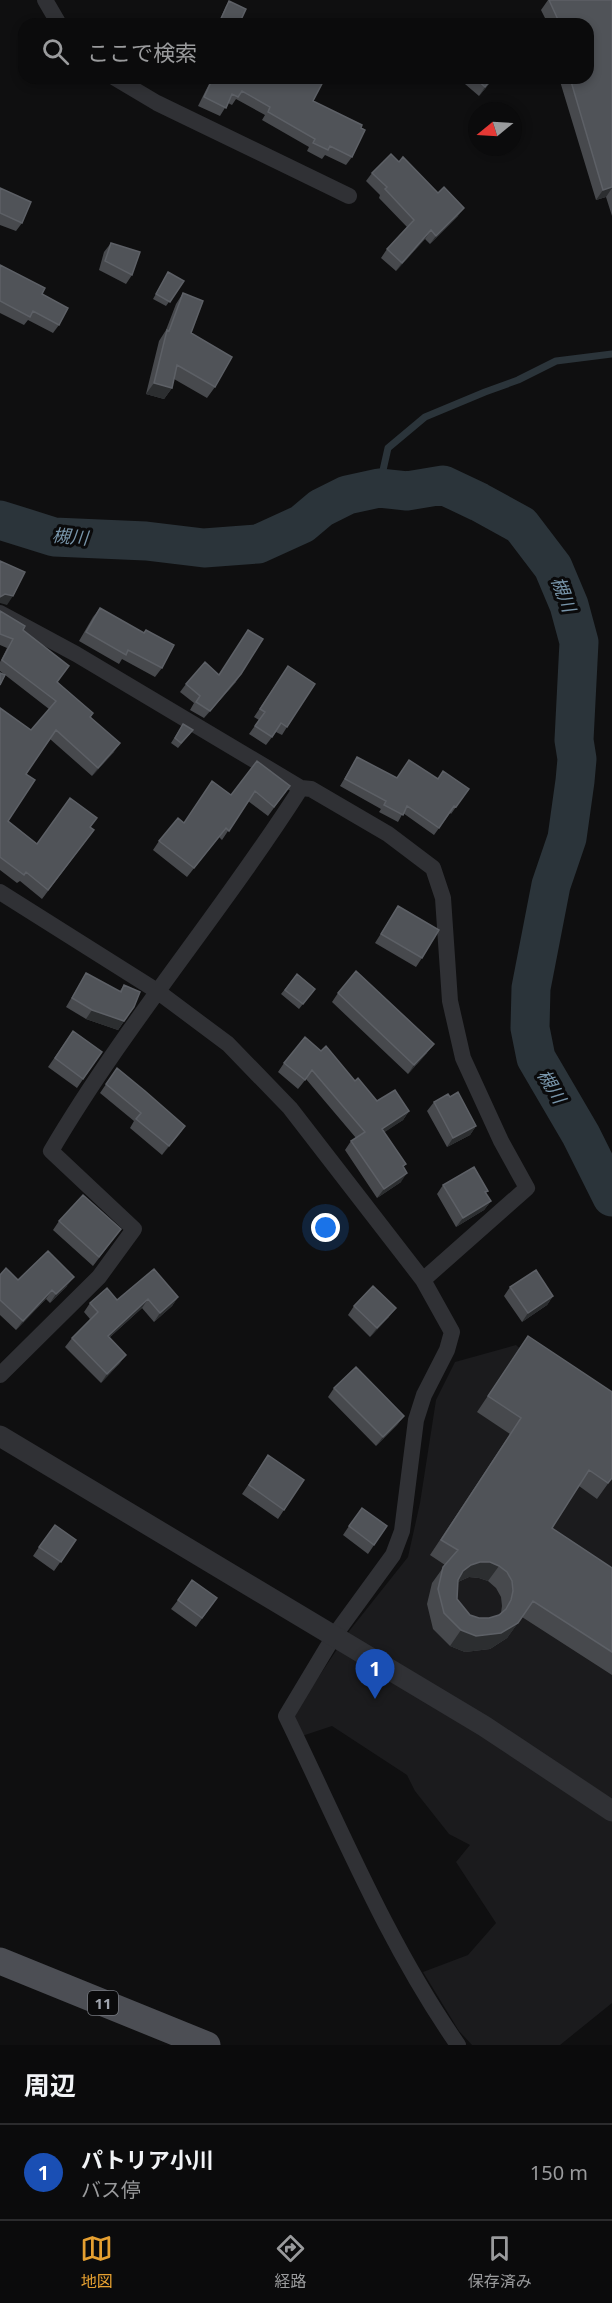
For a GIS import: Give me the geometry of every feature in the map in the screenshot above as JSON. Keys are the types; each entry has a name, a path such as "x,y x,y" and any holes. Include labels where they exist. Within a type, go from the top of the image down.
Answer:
{"main road":[{"name":"11","path":"0,1961 207,2045"}],"street":[{"path":"45,0 56,18"},
{"path":"126,84 157,103 349,196"},
{"path":"0,613 76,654 301,788 311,789 388,834 433,868 443,898 450,1001 463,1058 501,1141 527,1188 423,1280"},
{"path":"0,1375 99,1276 134,1229 51,1151 79,1104 157,991 266,843 301,788"},
{"path":"0,892 157,991 228,1044 290,1108 423,1280 452,1332 447,1350 424,1395 416,1420 402,1531 393,1555 334,1636 286,1716 398,1948 432,2007 458,2045"},
{"path":"0,1436 484,1726 612,1811"}],"shaded area":[{"path":"516,1345 544,1371 612,1397 612,2003 560,2045 472,2045 459,2031 423,1972 468,1955 496,1923 456,1862 470,1845 449,1834 415,1791 407,1775 332,1726 302,1736 293,1715 350,1630 408,1557 420,1503 436,1400 455,1362"}],"building":[{"path":"549,0 612,0 612,187 603,190 572,84 594,84 594,18 557,18"},
{"path":"229,1 246,9 242,18 221,18"},
{"path":"210,84 322,84 313,101 362,125 361,128 365,130 352,157 330,146 328,150 313,143 315,139 268,112 270,107 242,91 238,97 232,94 226,108 204,97"},
{"path":"391,154 399,162 403,157 438,193 444,187 464,208 436,236 431,230 402,263 387,249 414,220 385,189 387,187 372,173"},
{"path":"0,188 31,202 22,223 0,213"},
{"path":"111,243 140,252 132,275 105,261"},
{"path":"0,265 45,288 42,294 68,308 59,325 33,311 30,317 0,301"},
{"path":"168,272 184,281 170,302 156,294"},
{"path":"183,293 203,301 191,333 232,357 215,387 177,365 172,388 154,383 167,330 169,331"},
{"path":"0,561 25,572 13,596 5,594 0,597"},
{"path":"100,608 144,633 146,630 174,645 162,668 128,650 126,655 86,632"},
{"path":"0,611 25,626 23,630 69,666 57,682 93,713 90,717 120,743 98,768 56,730 26,774 35,780 8,821 37,844 70,798 97,818 90,827 94,830 48,890 26,872 24,875 0,857 0,708 31,730 56,701 2,660 13,639 0,634"},
{"path":"248,630 263,639 241,674 210,711 196,702 200,696 186,684 205,662 219,675"},
{"path":"288,666 315,684 287,727 281,723 272,737 255,726 265,712 260,709"},
{"path":"0,673 5,675 0,685"},
{"path":"183,724 193,730 181,743 175,738"},
{"path":"357,757 397,778 409,760 438,779 443,771 469,789 439,828 407,806 403,815 384,805 386,801 345,779"},
{"path":"257,761 290,786 274,807 255,791 229,831 226,828 194,868 159,841 178,818 184,823 212,781 231,795"},
{"path":"398,906 439,930 422,958 381,934"},
{"path":"356,971 434,1044 414,1065 338,993"},
{"path":"86,973 121,992 124,985 140,992 134,1007 124,1021 92,1010 72,998"},
{"path":"297,974 315,989 303,1004 285,990"},
{"path":"73,1031 102,1052 83,1079 55,1058"},
{"path":"305,1037 321,1051 326,1046 355,1081 358,1078 377,1101 395,1090 409,1111 382,1129 406,1164 403,1166 407,1173 384,1189 351,1141 365,1132 312,1070 305,1080 284,1063"},
{"path":"117,1068 185,1126 169,1146 136,1119 141,1113 106,1084"},
{"path":"458,1092 476,1126 453,1138 434,1102 448,1094 450,1097"},
{"path":"474,1167 491,1201 463,1218 443,1185"},
{"path":"83,1195 121,1229 99,1257 59,1221"},
{"path":"48,1251 74,1277 56,1294 52,1290 23,1321 0,1300 0,1275 6,1268 18,1280"},
{"path":"154,1269 178,1297 160,1313 148,1299 108,1336 126,1355 107,1374 72,1338 98,1312 90,1303 107,1288 117,1300"},
{"path":"536,1270 553,1296 528,1313 510,1287"},
{"path":"373,1286 396,1308 377,1328 354,1306"},
{"path":"528,1336 612,1392 612,1478 608,1483 589,1470 552,1528 612,1568 612,1652 533,1601 518,1623 501,1633 476,1636 461,1630 444,1613 438,1589 443,1567 458,1550 441,1540 521,1418 488,1396","holes":["490,1562 507,1572 512,1581 513,1591 506,1609 499,1615 479,1618 470,1615 457,1599 458,1580 463,1571 471,1565"]},
{"path":"356,1367 404,1416 383,1437 334,1388"},
{"path":"268,1455 304,1480 284,1510 249,1485"},
{"path":"362,1508 387,1526 374,1545 349,1526"},
{"path":"55,1525 76,1540 61,1562 39,1547"},
{"path":"192,1580 217,1598 202,1618 178,1600"}],"waterway":[{"path":"379,488 388,448 425,417 518,380 556,361 612,354"},
{"name":"槻川","path":"0,520 54,537 146,541 204,548 258,544 302,524 321,508 347,495 379,488 407,491 443,485 521,525 553,567 569,605 579,642 574,740 577,759 575,781 567,838 551,885 531,988 530,1028 536,1058 581,1135 612,1197"}],"place":[{"name":"パトリア小川","path":"375,1699"}]}
